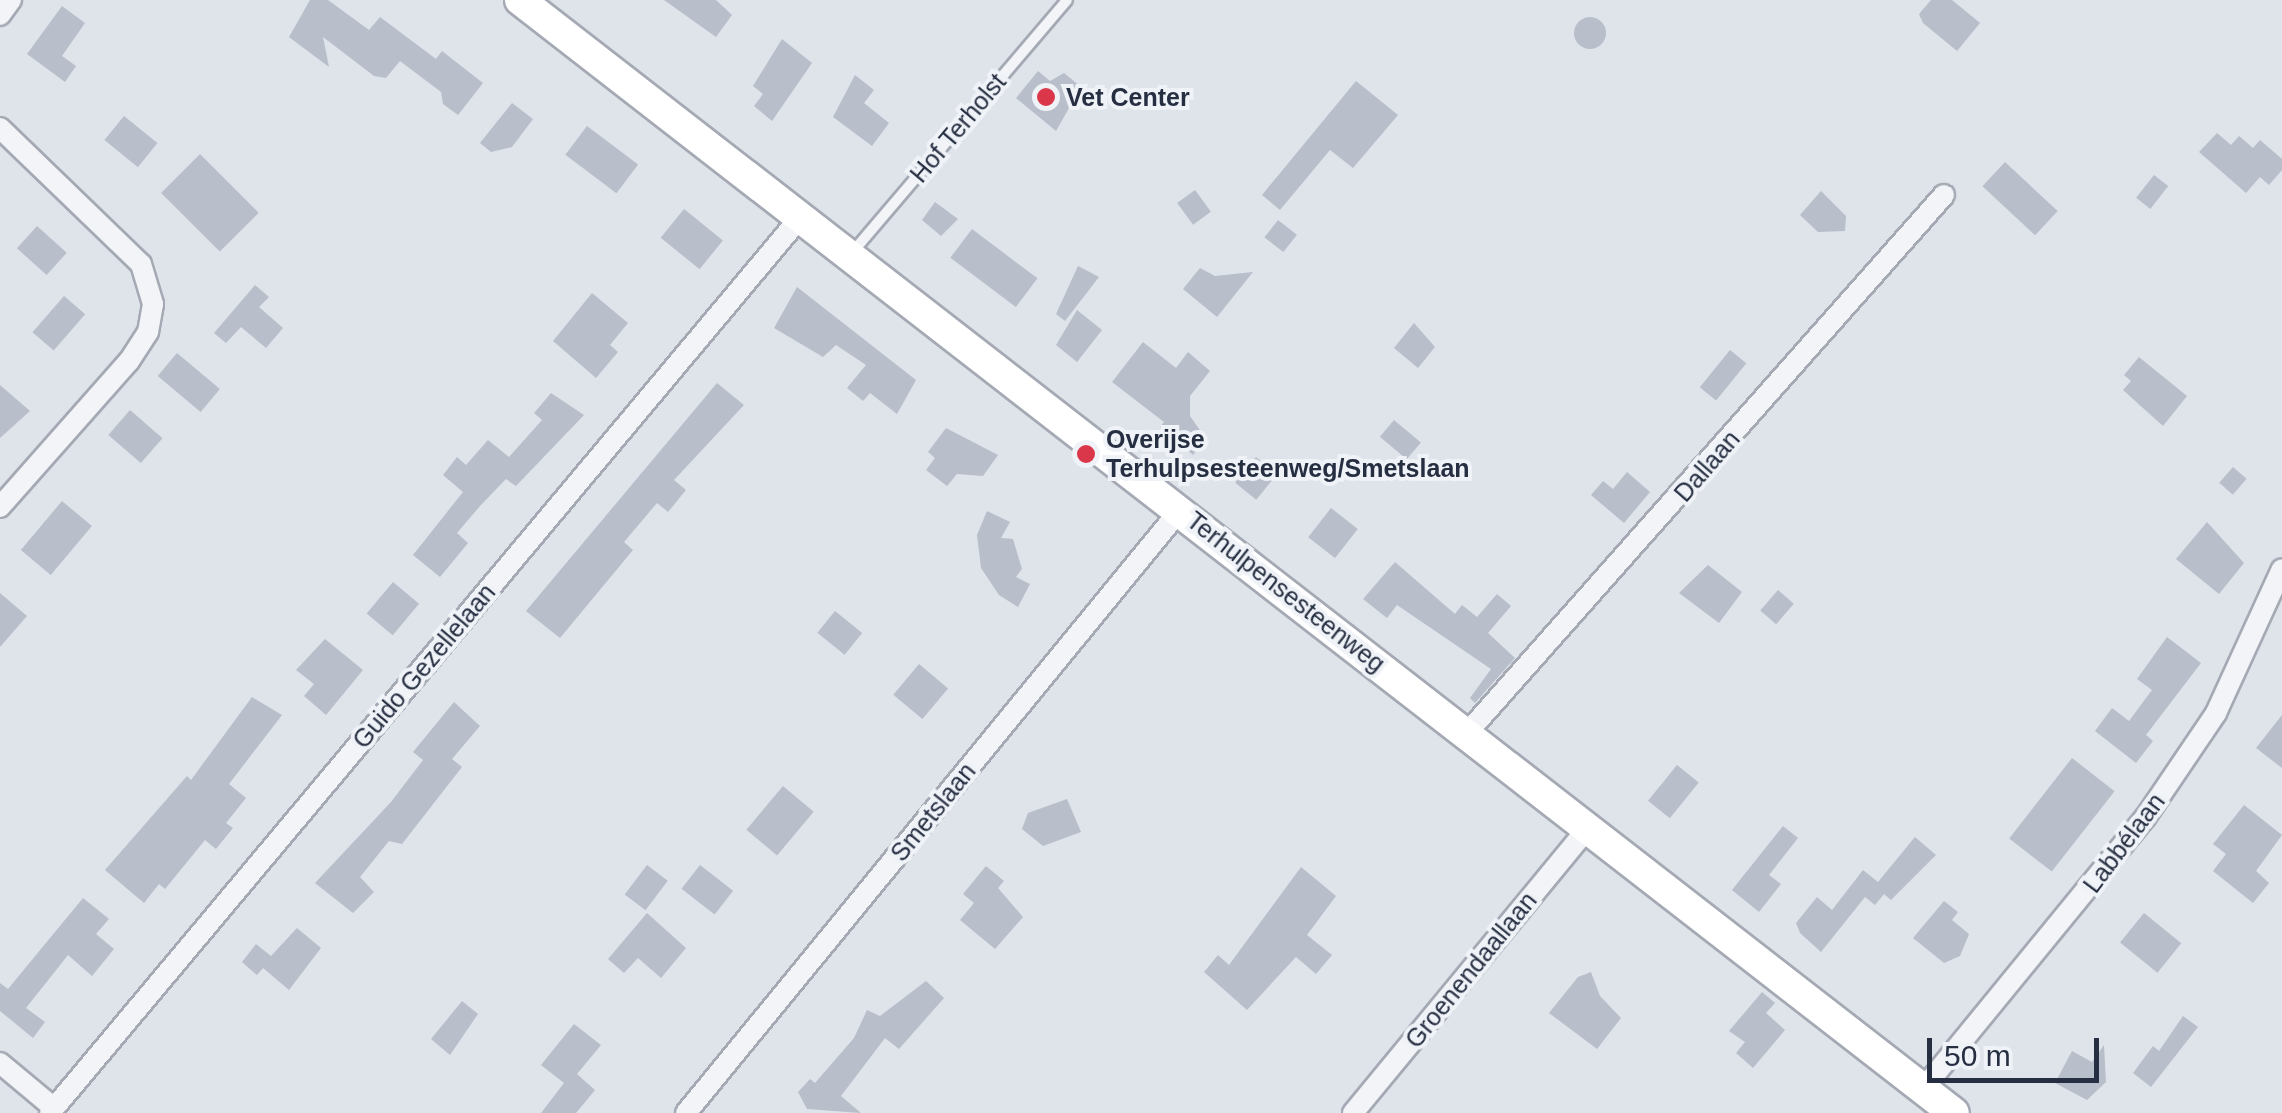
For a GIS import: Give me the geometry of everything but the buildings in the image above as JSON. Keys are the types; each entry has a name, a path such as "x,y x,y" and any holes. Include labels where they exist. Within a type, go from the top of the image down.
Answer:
{"main road":[{"name":"Terhulpensesteenweg","path":"520,0 798,220 1180,510 1954,1113"}],"street":[{"path":"0,15 11,0"},
{"path":"0,128 140,264 153,304 148,332 130,360 0,507"},
{"name":"Dallaan","path":"1467,733 1944,195"},
{"name":"Guido Gezellelaan","path":"52,1110 798,220"},
{"name":"Smetslaan","path":"686,1113 1180,510"},
{"name":"Labbélaan","path":"1923,1089 2145,818 2216,712 2282,570"},
{"name":"Groenendaallaan","path":"1353,1113 1588,827"},
{"path":"0,1063 52,1110"}],"lane":[{"name":"Hof Terholst","path":"848,257 1067,0"}],"place":[{"name":"Vet Center","path":"1046,97"},
{"name":"Overijse Terhulpsesteenweg/Smetslaan","path":"1086,454"}]}
